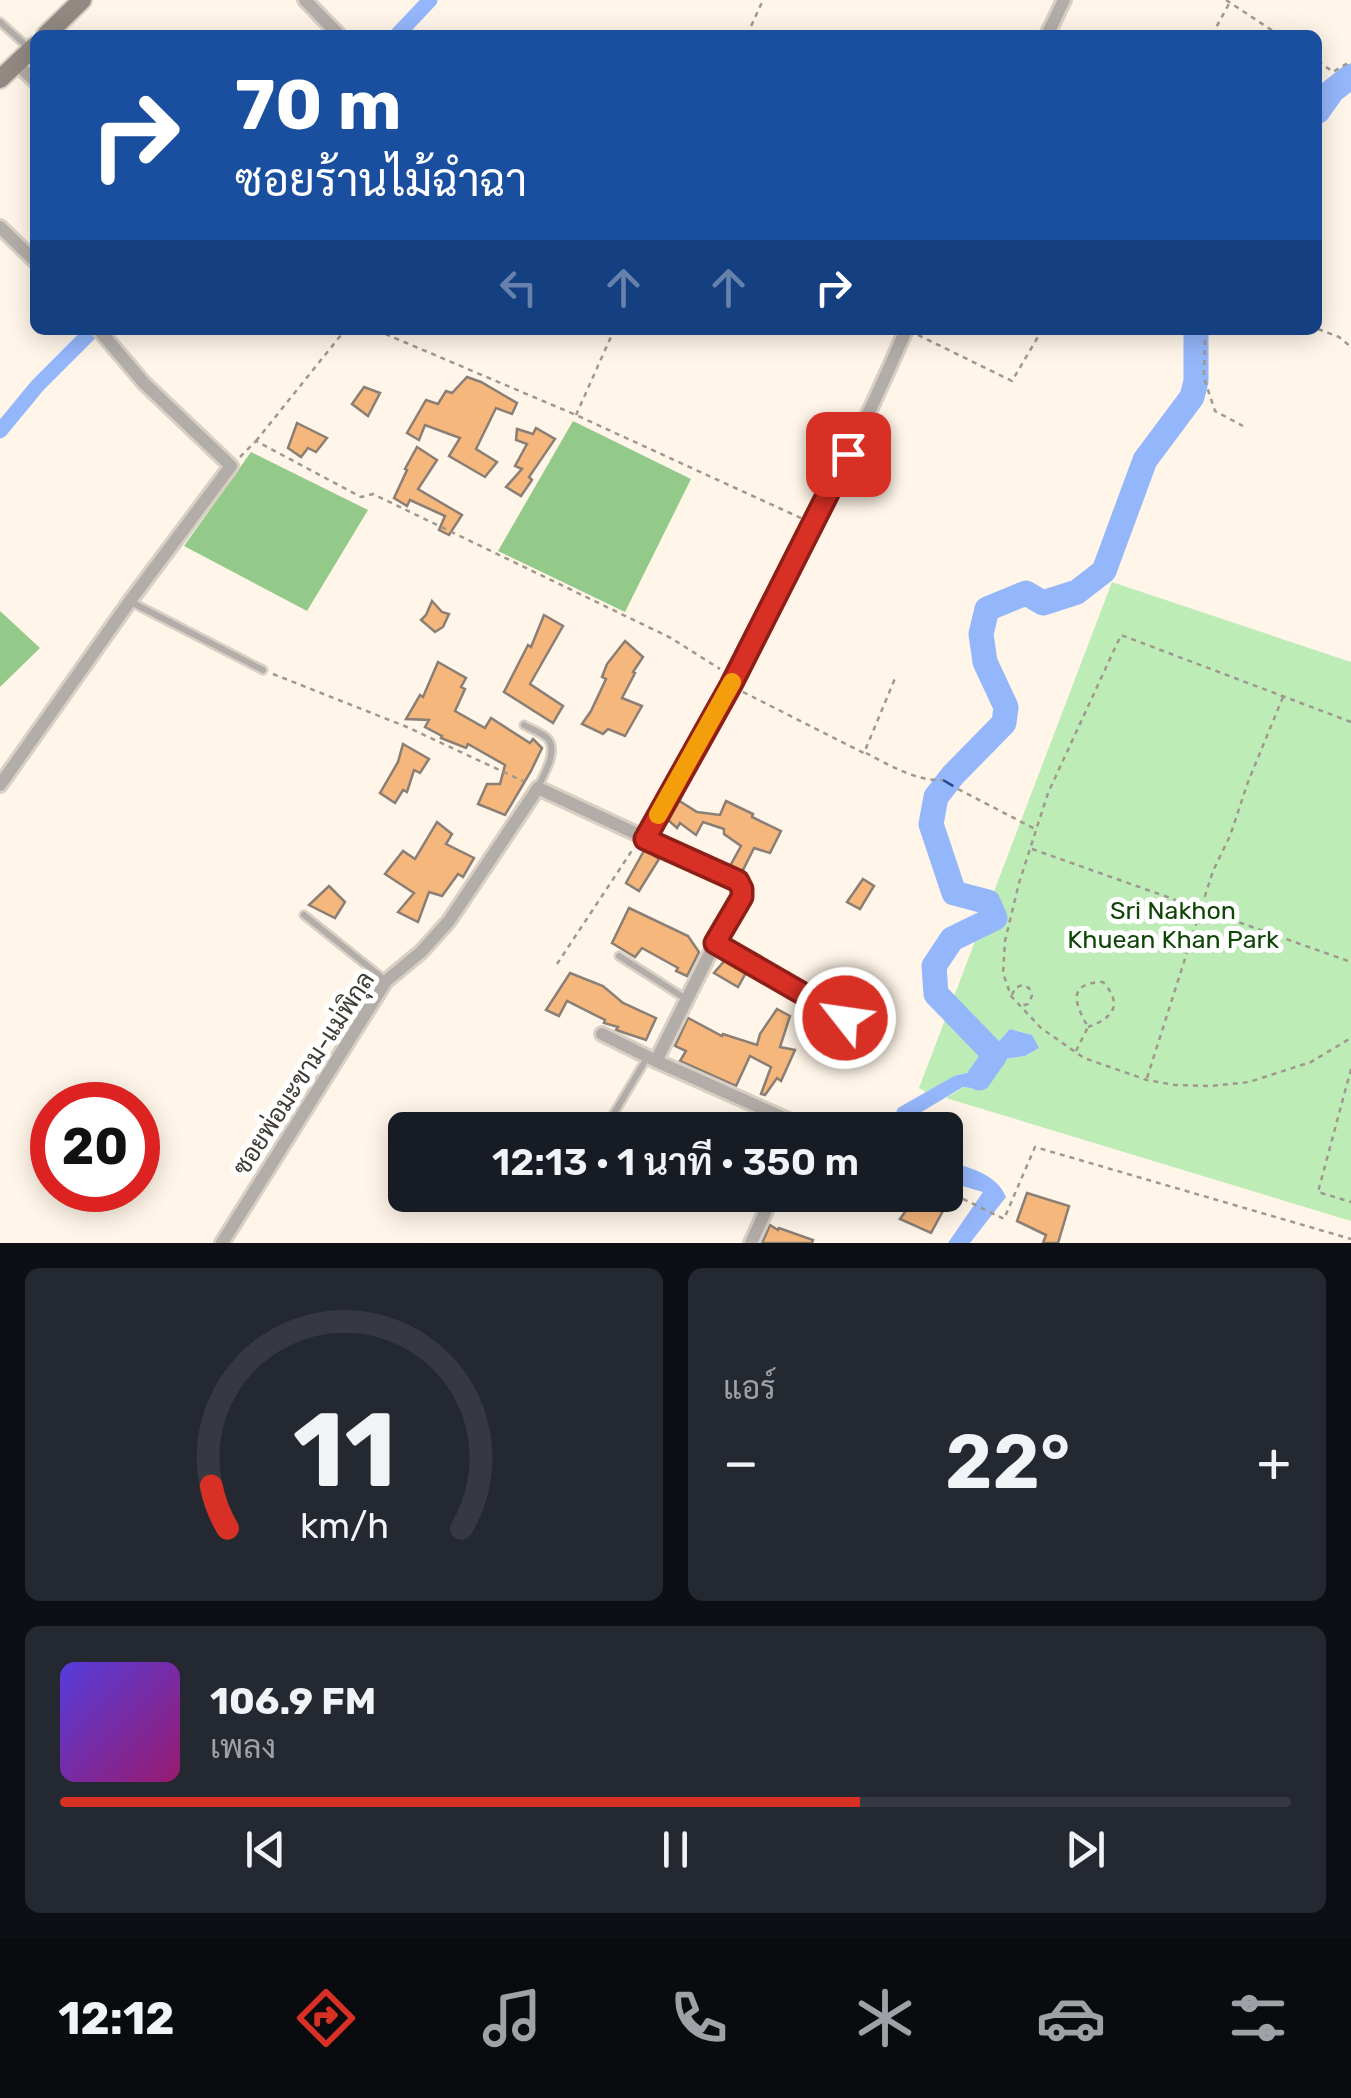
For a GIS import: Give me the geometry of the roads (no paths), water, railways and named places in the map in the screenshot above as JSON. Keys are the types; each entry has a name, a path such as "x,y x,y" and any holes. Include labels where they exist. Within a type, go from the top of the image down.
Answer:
{"main road":[{"path":"51,30 82,0"},
{"path":"0,79 30,51"}],"street":[{"path":"304,0 334,30"},
{"path":"1050,30 1064,0"},
{"path":"16,64 30,77"},
{"path":"0,226 30,256"},
{"path":"0,785 231,466 144,383 103,335"},
{"path":"643,838 732,682 814,524 905,335"},
{"path":"538,788 738,881 742,889 742,897 652,1059"},
{"name":"ซอยพ่อมะขาม-แม่พิกุล","path":"222,1243 386,981 450,921 538,788"},
{"path":"602,1034 772,1112"},
{"path":"751,1243 765,1212"}],"lane":[{"path":"0,22 30,46"},
{"path":"130,602 263,670"},
{"path":"524,725 548,739 552,747 538,788"},
{"path":"304,915 386,981"},
{"path":"715,943 845,1018"},
{"path":"619,956 687,1000"},
{"path":"616,1112 652,1059"}],"water":[{"path":"1010,1029 1032,1035 1039,1048 1025,1056 997,1060 979,1089 963,1087 921,1112 896,1112 954,1076 971,1072"},
{"path":"963,1166 996,1182 1006,1197 970,1243 948,1243 983,1192 963,1186"}],"waterway":[{"path":"402,30 430,0"},
{"path":"1322,105 1351,76"},
{"path":"0,431 38,385 88,335"},
{"path":"979,1078 995,1055 936,994 934,966 952,939 995,918 988,902 954,893 931,824 936,797 1004,723 1006,707 985,662 981,634 987,609 1026,593 1043,603 1077,592 1104,571 1145,460 1192,397 1196,335"}],"park label":[{"name":"Sri Nakhon Khuean Khan Park","path":"1173,924"}]}
